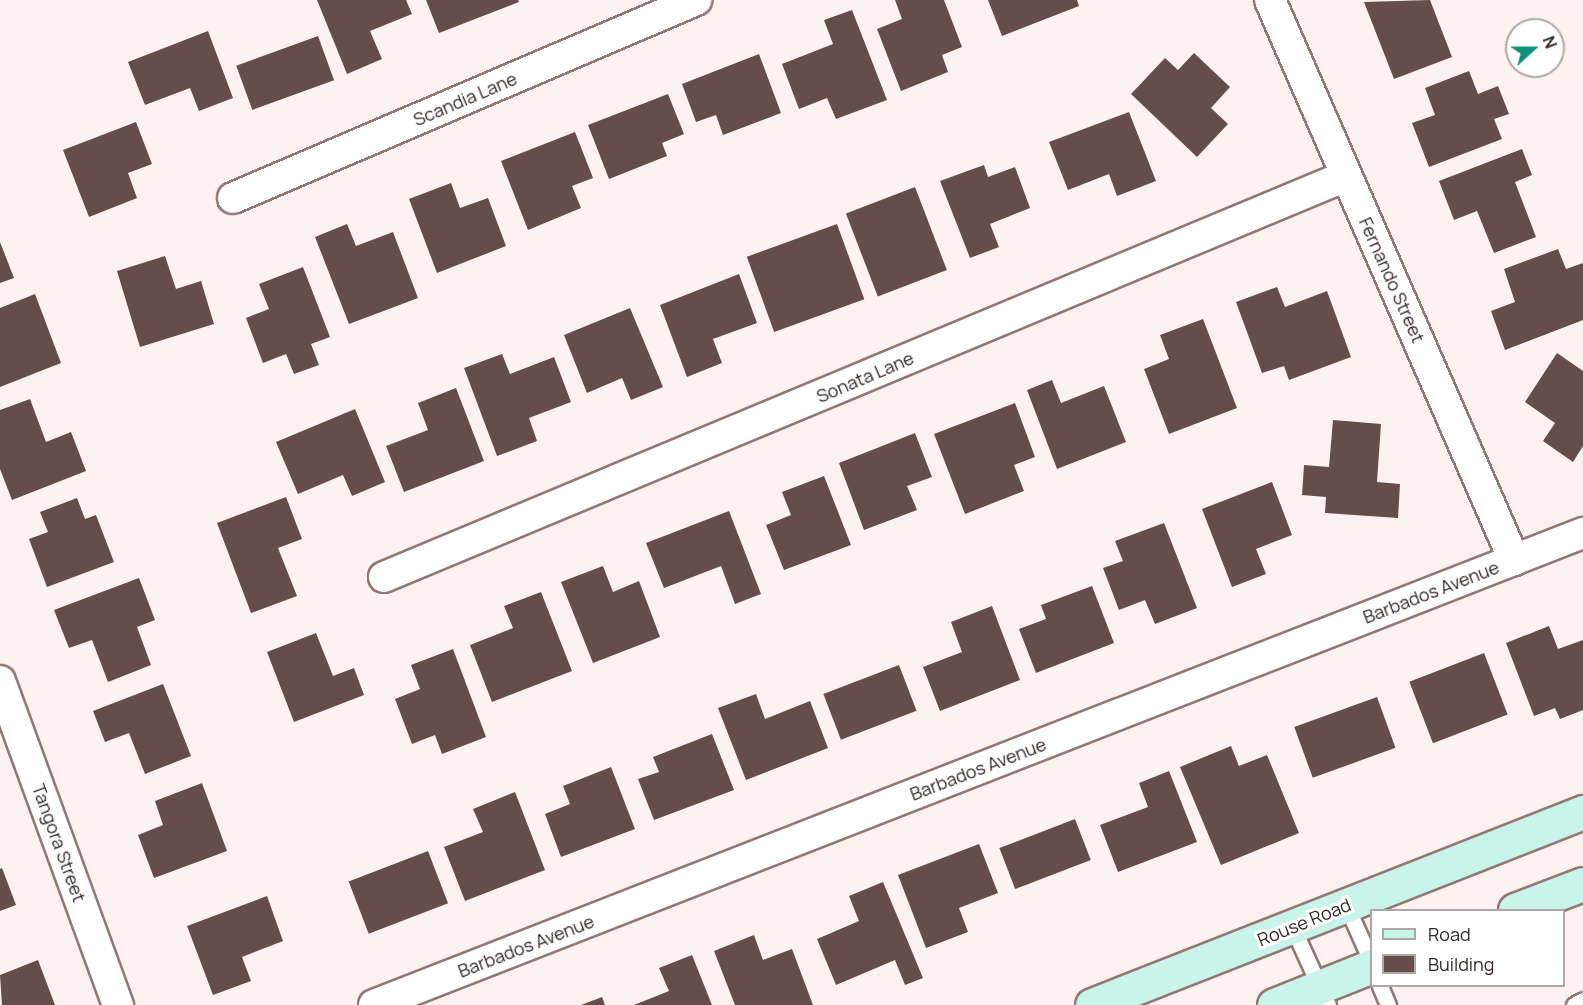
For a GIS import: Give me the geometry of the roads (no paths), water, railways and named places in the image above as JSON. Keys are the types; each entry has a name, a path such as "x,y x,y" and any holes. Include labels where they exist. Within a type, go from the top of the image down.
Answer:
{"street":[{"name":"Scandia Lane","path":"233,198 696,0"},
{"name":"Fernando Street","path":"1270,0 1514,560"},
{"name":"Sonata Lane","path":"384,577 1346,176"},
{"name":"Barbados Avenue","path":"374,1005 1583,533"},
{"name":"Tangora Street","path":"0,681 118,1005"},
{"name":"Rouse Road","path":"1092,1005 1583,812"},
{"path":"1518,909 1583,884"},
{"path":"1274,1005 1324,996 1370,966"}],"lane":[{"path":"1346,905 1370,963"},
{"path":"1292,926 1324,996"},
{"path":"1380,987 1388,1005"},
{"path":"1574,1005 1583,1000"}]}
